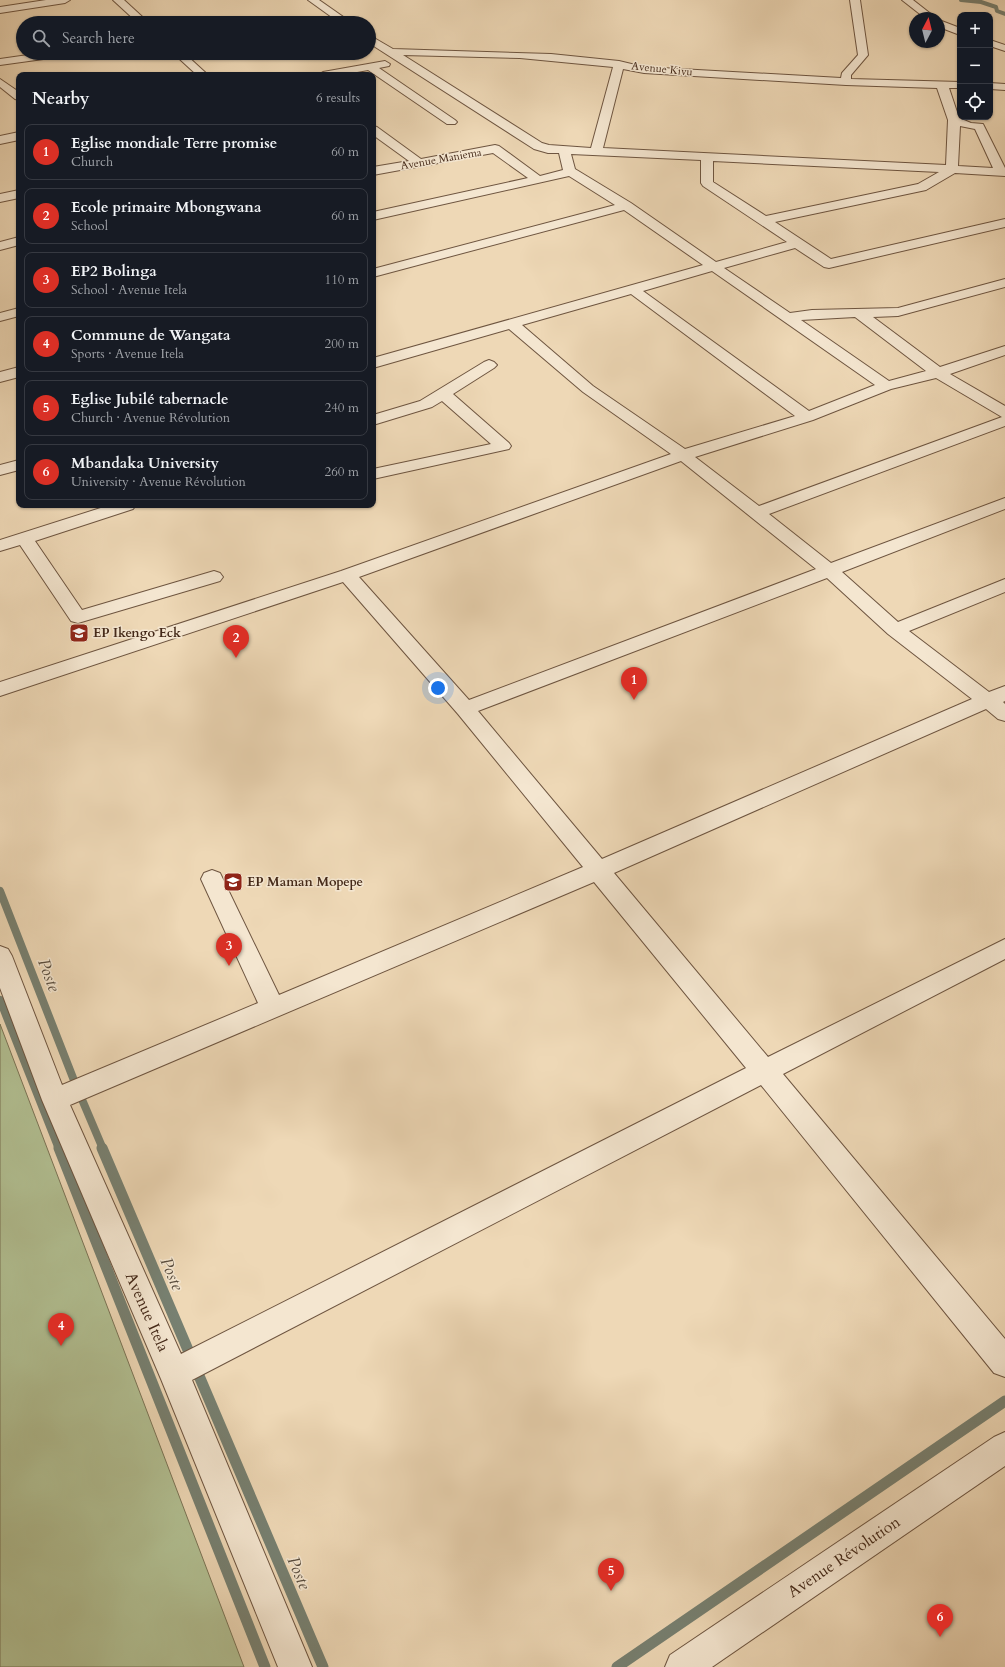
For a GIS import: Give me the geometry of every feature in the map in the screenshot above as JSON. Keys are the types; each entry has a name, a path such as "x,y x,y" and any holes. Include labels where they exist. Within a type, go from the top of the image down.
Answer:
{"street":[{"path":"0,10 65,0"},
{"path":"118,0 136,16"},
{"path":"313,0 337,16"},
{"path":"846,82 846,76 863,55 855,0"},
{"path":"907,0 923,12"},
{"path":"945,25 957,31"},
{"name":"Avenue Kivu","path":"376,42 392,52 554,57 619,64 644,70 846,82 957,85"},
{"path":"993,44 1005,48"},
{"path":"392,52 538,146 548,149 1003,172 979,126 970,126 954,120"},
{"path":"0,62 16,60"},
{"path":"186,60 200,72"},
{"path":"339,72 405,60"},
{"path":"596,152 619,64"},
{"path":"370,66 451,122"},
{"path":"0,82 16,95"},
{"path":"942,85 954,120 952,170"},
{"path":"993,86 1005,87"},
{"path":"376,131 419,163"},
{"path":"0,140 16,137"},
{"name":"Avenue Maniema","path":"376,171 495,149 538,180"},
{"path":"564,150 571,172 626,206 886,386"},
{"path":"707,156 707,183 829,264 1005,223"},
{"path":"763,221 922,187 952,170"},
{"path":"376,215 571,172"},
{"path":"0,198 16,195"},
{"path":"376,269 626,206"},
{"path":"0,246 16,243"},
{"path":"376,362 797,243"},
{"path":"788,318 812,314 898,312 1005,283"},
{"path":"632,289 807,417"},
{"path":"0,317 16,313"},
{"path":"860,314 938,373 1005,412"},
{"path":"512,324 588,389 684,455 829,570 895,630 1000,702"},
{"path":"0,690 347,575 684,455 807,417 886,386 938,373 1005,350"},
{"path":"376,419 426,404 489,365"},
{"path":"0,377 16,373"},
{"path":"376,473 503,446 443,394"},
{"path":"756,513 1005,421"},
{"path":"0,470 16,466"},
{"path":"465,709 1005,503"},
{"path":"0,546 119,508"},
{"path":"24,538 78,618 214,576"},
{"path":"347,575 465,709 597,871 1005,1362"},
{"path":"895,630 1005,585"},
{"path":"55,1100 1000,702"},
{"path":"212,879 272,1008"},
{"path":"174,1373 1005,948"},
{"name":"Avenue Itela","path":"0,956 55,1100 174,1373 295,1667"},
{"name":"Avenue Révolution","path":"682,1667 1005,1448"}],"green space":[{"path":"0,1024 244,1667 0,1667"}],"waterway":[{"path":"961,0 981,2 996,7 997,11 1005,14"},
{"name":"Poste","path":"0,891 75,1083 103,1149"},
{"path":"0,1000 59,1149"},
{"path":"59,1148 265,1667"},
{"name":"Poste","path":"102,1148 323,1667"},
{"path":"617,1667 1005,1401"}],"place":[{"name":"EP Ikengo Eck","path":"79,633"},
{"name":"Ecole primaire Mbongwana","path":"236,658"},
{"name":"Eglise mondiale Terre promise","path":"634,700"},
{"name":"EP Maman Mopepe","path":"233,882"},
{"name":"EP2 Bolinga","path":"229,966"},
{"name":"Commune de Wangata","path":"61,1346"},
{"name":"Eglise Jubilé tabernacle","path":"611,1591"},
{"name":"Mbandaka University","path":"940,1637"}]}
